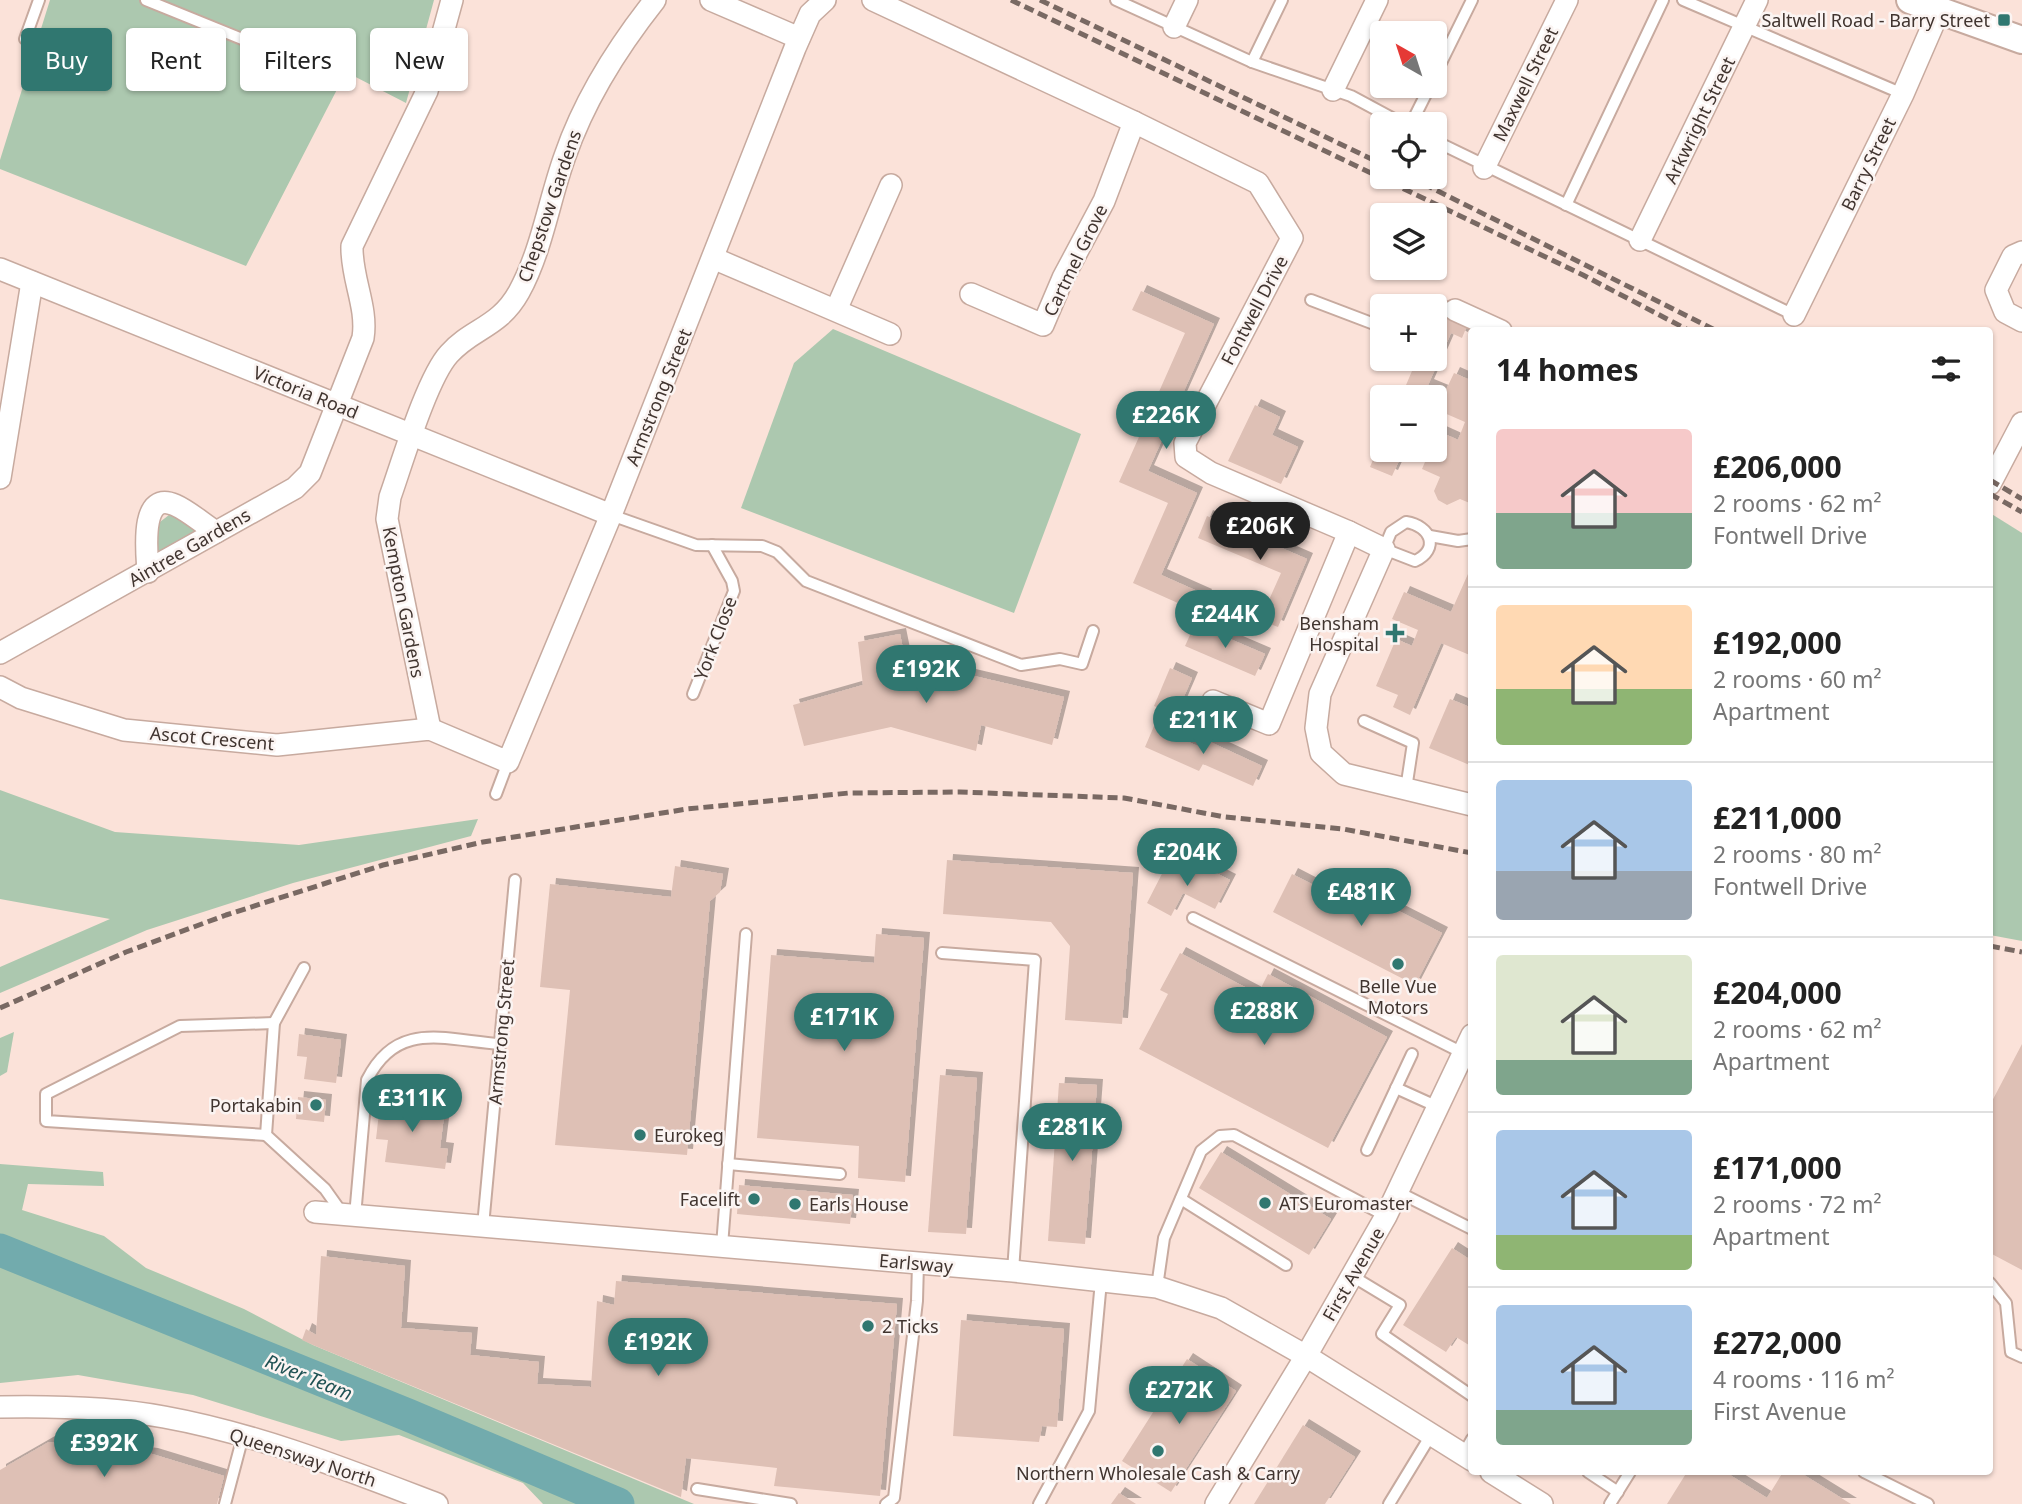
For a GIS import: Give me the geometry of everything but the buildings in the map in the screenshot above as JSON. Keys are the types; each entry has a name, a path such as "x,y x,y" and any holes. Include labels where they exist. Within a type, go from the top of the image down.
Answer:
{"street":[{"name":"Aintree Gardens","path":"0,653 148,572 303,482 310,473 339,405 363,338 365,323 351,263 352,246 426,91 452,0"},
{"name":"Chepstow Gardens","path":"412,435 439,368 448,355 491,326 505,313 519,293 530,269 565,155 584,110 603,72 655,0"},
{"path":"711,0 799,38"},
{"name":"Fontwell Drive","path":"873,0 1258,183 1292,238 1185,443 1186,457 1211,473 1349,532"},
{"path":"1174,27 1187,0"},
{"path":"1333,90 1377,0"},
{"name":"Maxwell Street","path":"1484,167 1567,0"},
{"name":"Arkwright Street","path":"1640,240 1757,0"},
{"path":"1910,0 2022,40"},
{"name":"Armstrong Street","path":"508,762 611,514 799,38 810,14 822,1"},
{"name":"Barry Street","path":"1794,315 1903,94 1939,11"},
{"name":"Cartmel Grove","path":"971,294 1043,325 1063,278 1104,201 1134,122"},
{"path":"836,310 891,186"},
{"path":"2022,253 2013,256 1996,290 2004,312 2022,321"},
{"path":"713,258 890,334"},
{"name":"Victoria Road","path":"0,269 611,514"},
{"path":"0,478 32,282"},
{"path":"1455,310 1492,327"},
{"path":"1994,477 2022,423"},
{"name":"Kempton Gardens","path":"412,435 390,496 387,519 430,729"},
{"path":"148,572 147,523 157,506 166,503 175,505 216,532"},
{"path":"1213,701 1269,724 1349,532 1384,549 1320,694 1316,728 1321,753 1344,774 1468,804"},
{"name":"Ascot Crescent","path":"0,687 21,698 124,730 277,745 430,729 508,762"},
{"name":"First Avenue","path":"1216,1504 1306,1356 1386,1216 1467,1044"},
{"name":"Earlsway","path":"315,1212 1013,1271 1157,1287 1222,1308 1306,1356 1432,1435 1468,1451"},
{"name":"Queensway North","path":"0,1407 68,1406 163,1416 272,1444 437,1504"},
{"path":"1495,1475 1542,1504"}],"lane":[{"path":"29,28 39,0"},
{"path":"146,0 240,38"},
{"path":"1116,0 1252,62 1333,90 1378,112"},
{"path":"1252,62 1282,0"},
{"path":"1447,51 1472,0"},
{"path":"1566,205 1663,0"},
{"path":"1683,0 1903,94"},
{"path":"1447,147 1794,315"},
{"path":"1311,300 1370,322"},
{"path":"1447,308 1455,310"},
{"path":"611,514 696,545 762,546 777,552 806,581 1021,665 1060,659 1082,664 1093,631"},
{"path":"1406,522 1419,525 1430,536 1432,546 1428,553 1415,561 1384,549 1391,532 1406,522"},
{"path":"1430,536 1458,541 1468,540"},
{"name":"York Close","path":"693,694 734,591 732,581 712,545"},
{"path":"1364,721 1413,743 1406,789"},
{"name":"Armstrong Street","path":"496,794 508,762"},
{"name":"Armstrong Street","path":"483,1226 516,880"},
{"path":"1193,918 1467,1044"},
{"path":"722,1246 746,934"},
{"path":"942,953 1035,960 1013,1271"},
{"path":"265,1135 274,1023 304,968"},
{"path":"274,1023 180,1026 46,1094 46,1121 265,1135 325,1189 349,1216"},
{"path":"349,1216 367,1080 377,1060 393,1045 419,1037 500,1044"},
{"path":"1367,1150 1412,1054"},
{"path":"1396,1088 1438,1107"},
{"path":"1157,1287 1164,1238 1201,1152 1220,1136 1234,1135 1386,1216"},
{"path":"728,1164 840,1174"},
{"path":"1398,1192 1468,1227"},
{"path":"1181,1199 1286,1265"},
{"path":"886,1504 894,1498 919,1263"},
{"path":"1352,1276 1400,1305 1382,1334 1468,1393"},
{"path":"1039,1504 1089,1411 1101,1281"},
{"path":"1993,1287 2006,1303 2011,1352 2022,1357"},
{"path":"1389,1504 1432,1435"},
{"path":"226,1504 243,1436"},
{"path":"1592,1475 1618,1492"},
{"path":"1610,1504 1628,1475"},
{"path":"1870,1475 1928,1504"},
{"path":"697,1489 791,1504"}],"green space":[{"path":"50,0 434,0 426,28 370,28 370,84 356,77 356,28 240,28 240,91 336,91 246,266 0,169 0,160 22,91 112,91 112,28 41,28"},
{"path":"383,91 409,91 406,103"},
{"path":"833,329 1081,434 1014,613 741,508 794,363"},
{"path":"169,515 183,519 200,534 164,556 154,547 156,525"},
{"path":"1993,515 2022,533 2022,941 1993,936"},
{"path":"0,790 115,832 299,845 478,819 471,836 293,883 147,930 0,993 0,967 110,919 0,899"},
{"path":"14,1032 7,1072 0,1076 0,1038"},
{"path":"0,1164 103,1172 104,1186 28,1184 22,1210 104,1236 146,1268 244,1309 313,1345 694,1504 543,1504 523,1483 399,1435 341,1441 193,1395 78,1375 0,1383"}],"waterway":[{"name":"River Team","path":"0,1250 408,1415 618,1504"}],"railway":[{"path":"1011,0 1583,275 1682,327"},
{"path":"1040,0 1370,158"},
{"path":"1434,189 1709,327"},
{"path":"1993,482 2022,499"},
{"path":"1993,496 2022,512"},
{"path":"0,1008 126,952 226,915 383,865 483,842 687,809 849,793 960,792 1124,798 1225,817 1343,829 1468,852"},
{"path":"1993,947 2022,952"}],"place":[{"name":"Saltwell Road - Barry Street","path":"2004,20"},
{"name":"Bensham Hospital","path":"1395,633"},
{"name":"Belle Vue Motors","path":"1398,964"},
{"name":"Portakabin","path":"316,1105"},
{"name":"Eurokeg","path":"640,1135"},
{"name":"Facelift","path":"754,1199"},
{"name":"ATS Euromaster","path":"1265,1203"},
{"name":"Earls House","path":"795,1204"},
{"name":"2 Ticks","path":"868,1326"},
{"name":"Northern Wholesale Cash & Carry","path":"1158,1451"}]}
